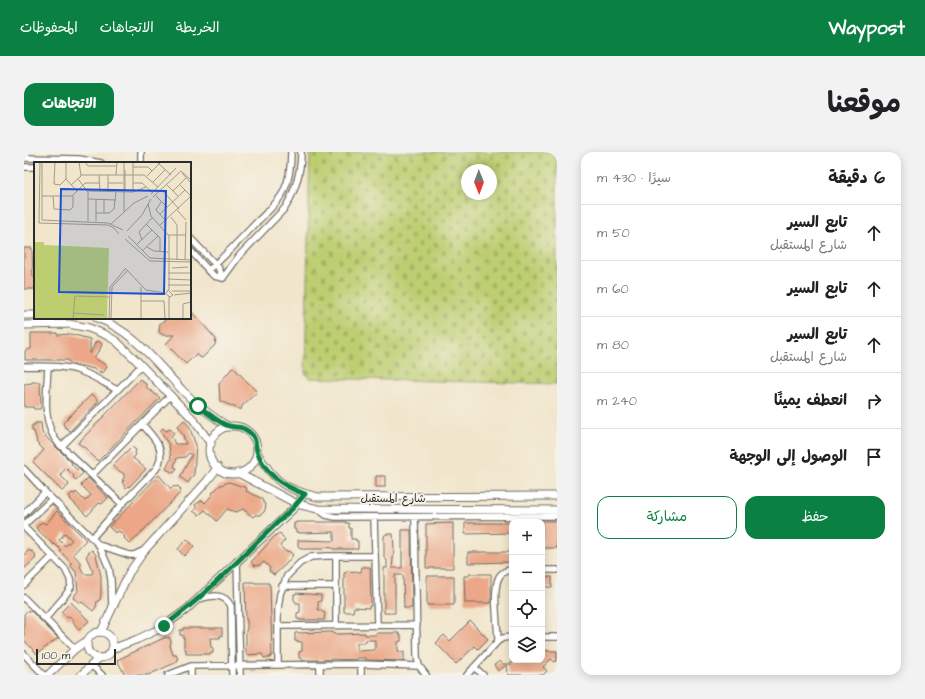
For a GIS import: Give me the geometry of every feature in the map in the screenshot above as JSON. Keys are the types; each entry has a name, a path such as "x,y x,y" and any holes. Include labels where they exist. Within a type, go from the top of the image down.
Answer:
{"street":[{"path":"208,271 276,202 284,191 291,166 291,152"},
{"path":"223,278 239,256 285,208 298,180 301,152"},
{"path":"24,158 79,159 96,162"},
{"path":"191,239 220,271 223,278"},
{"path":"191,251 208,271 214,276 223,278"},
{"path":"100,319 125,332 139,344 198,406 229,426 240,427 249,432 255,440 257,453 256,458 249,467 238,473 227,472 218,467 210,454 211,444 218,432 229,426"},
{"path":"24,325 69,324 98,330 116,341 193,419 211,444"},
{"path":"24,366 78,370 117,390"},
{"path":"62,446 142,366"},
{"path":"48,367 47,408 49,427 53,437 122,504"},
{"path":"92,475 170,396"},
{"path":"92,538 122,504 156,470 161,453 157,441 142,424"},
{"name":"شارع المستقبل","path":"257,453 272,475 292,489 305,494 324,497 557,496"},
{"path":"101,632 129,573 145,550 208,481 218,467"},
{"path":"24,469 45,492 99,545 109,568 112,609"},
{"name":"شارع المستقبل","path":"238,473 297,504 318,509 557,510"},
{"path":"419,489 419,497"},
{"path":"481,489 481,497"},
{"path":"24,514 45,492"},
{"path":"80,675 99,658 107,656 112,649 138,639 164,626 199,599 297,504 305,494"},
{"path":"455,497 456,510"},
{"path":"45,619 70,587 69,576 65,569 24,526 52,499"},
{"path":"318,509 326,515 335,517 557,516"},
{"path":"374,517 376,626"},
{"path":"415,517 417,656 419,666 426,675"},
{"path":"99,545 129,555 134,555 145,550"},
{"path":"24,585 53,556"},
{"path":"278,665 278,609 280,594 286,576 306,559 319,556 375,556"},
{"path":"336,556 336,626"},
{"path":"237,562 240,675"},
{"path":"545,570 557,570"},
{"path":"498,641 496,601 497,583 498,579 504,572 509,571"},
{"path":"282,586 336,586"},
{"path":"199,599 218,595 230,603 232,675"},
{"path":"24,598 75,649"},
{"path":"278,626 417,625"},
{"path":"48,675 94,633 101,632 110,636 112,641 112,649"},
{"path":"467,675 498,641 503,638 509,637"},
{"path":"545,637 557,637"},
{"path":"88,640 87,647 90,653 99,658"},
{"path":"24,654 44,675"},
{"path":"168,675 191,666 361,664 419,666"},
{"path":"361,664 362,675"},
{"path":"91,665 102,675"},
{"path":"320,665 320,675"},
{"path":"191,666 191,675"},
{"path":"474,667 483,675"}],"green space":[{"path":"310,152 557,152 557,384 309,378 305,373"}],"building":[{"path":"24,248 32,248 34,289 24,289"},
{"path":"191,311 216,339 215,345 202,358 196,354 186,364 166,344 174,335 163,335 159,332 160,323 165,321 166,319 191,319"},
{"path":"31,333 57,333 57,335 70,334 90,339 90,354 96,341 100,342 102,344 99,352 98,351 94,358 107,367 103,373 100,371 100,373 94,369 70,363 68,360 25,360 25,351 31,349"},
{"path":"233,367 257,392 242,406 241,410 220,401 219,384"},
{"path":"140,379 146,384 146,387 160,398 98,461 78,443"},
{"path":"40,382 40,409 24,407 24,384"},
{"path":"91,395 99,401 70,431 64,426 63,423"},
{"path":"184,420 189,426 196,445 194,474 188,483 180,477 192,455 189,453 185,457 177,458 174,467 177,468 174,473 166,469 171,459 169,445 160,431 163,428 166,431 170,429 174,433 171,436 175,444 186,444 183,435 177,427"},
{"path":"35,423 41,423 42,433 77,470 79,469 83,473 76,480 66,468 60,475 69,484 62,491 33,462 44,450 36,442 34,431 32,431 32,425 35,425"},
{"path":"132,447 136,450 136,455 133,458 146,469 129,487 128,486 126,488 122,482 124,481 122,480 124,478 124,474 112,466"},
{"path":"159,475 171,489 174,486 178,486 181,492 130,544 119,531 115,533 109,527"},
{"path":"376,476 385,476 385,487 376,487"},
{"path":"88,478 108,498 102,504 99,503 87,516 70,499 71,498 69,496 72,493 75,494 76,492 85,501 91,495 81,485"},
{"path":"229,482 247,488 246,491 261,498 266,506 264,512 253,517 243,509 236,512 227,509 217,521 205,510 199,515 193,511 197,508 195,505 202,500 205,503 219,486"},
{"path":"57,511 86,540 73,554 82,564 80,566 84,574 92,574 93,572 86,556 92,550 96,555 101,576 101,593 100,600 97,601 96,607 93,611 82,602 81,603 73,598 78,591 76,572 70,565 72,564 60,551 61,550 36,528 42,522 46,524","holes":["65,533 72,540 65,546 59,540"]},
{"path":"545,521 557,521 557,548 545,548"},
{"path":"294,523 349,523 349,528 351,528 351,539 356,539 356,541 358,541 358,549 333,549 325,547 323,549 301,549 298,546 298,540 334,541 334,532 296,532 294,529"},
{"path":"453,523 453,568 426,568 426,524"},
{"path":"465,523 509,523 509,533 465,534"},
{"path":"402,530 411,530 412,608 404,608 403,575 395,575 395,613 384,613 384,568 387,568 387,560 384,558 384,536 386,534 393,534 394,550 392,568 402,568"},
{"path":"280,533 285,540 280,546 286,552 289,551 293,555 274,575 269,571 270,568 264,562 259,566 255,566 251,562 276,535"},
{"path":"187,539 194,546 184,556 178,549"},
{"path":"29,550 36,555 36,558 24,569 24,555"},
{"path":"468,552 509,552 509,562 468,563"},
{"path":"362,567 370,567 371,606 369,606 369,608 354,607 353,612 344,612 344,573 346,573 346,571 361,572"},
{"path":"469,574 491,574 491,603 465,603 464,576 469,576"},
{"path":"427,576 454,576 454,605 427,605"},
{"path":"545,577 552,577 552,587 545,587"},
{"path":"245,582 269,583 270,585 272,656 270,656 270,658 264,658 262,654 247,655 246,653 247,620"},
{"path":"294,594 321,595 321,601 318,602 318,610 322,610 322,612 325,613 324,620 297,619 297,613 300,612 300,603 296,603 294,600"},
{"path":"71,602 89,621 79,630 70,616 68,618 61,612"},
{"path":"28,610 30,612 31,611 58,638 37,654 24,640 24,614"},
{"path":"470,621 488,639 478,649 475,646 456,664 436,643 444,635 450,641"},
{"path":"183,628 222,628 222,636 220,636 220,638 210,638 211,647 213,648 213,653 211,654 186,654 186,649 184,649 184,638 183,635 180,635 180,630 183,630"},
{"path":"333,632 333,634 365,633 365,635 375,635 377,633 399,633 399,635 401,635 401,641 398,642 398,651 404,652 404,661 365,660 366,658 357,658 355,660 301,660 301,658 299,658 299,652 302,651 302,642 295,641 295,633","holes":["366,640 375,640 375,650 357,651 357,643 365,643"]},
{"path":"166,637 169,637 173,655 176,655 178,659 176,660 177,662 148,675 125,675 117,660"},
{"path":"545,650 557,651 557,660 555,662 551,659 543,667 547,671 543,675 508,675 507,665 498,671 494,665 500,661 503,664 545,663"}],"route":[{"path":"164,626 202,596 292,509 305,494 282,484 272,475 257,453 255,440 249,432 240,427 229,426 198,406"}]}
